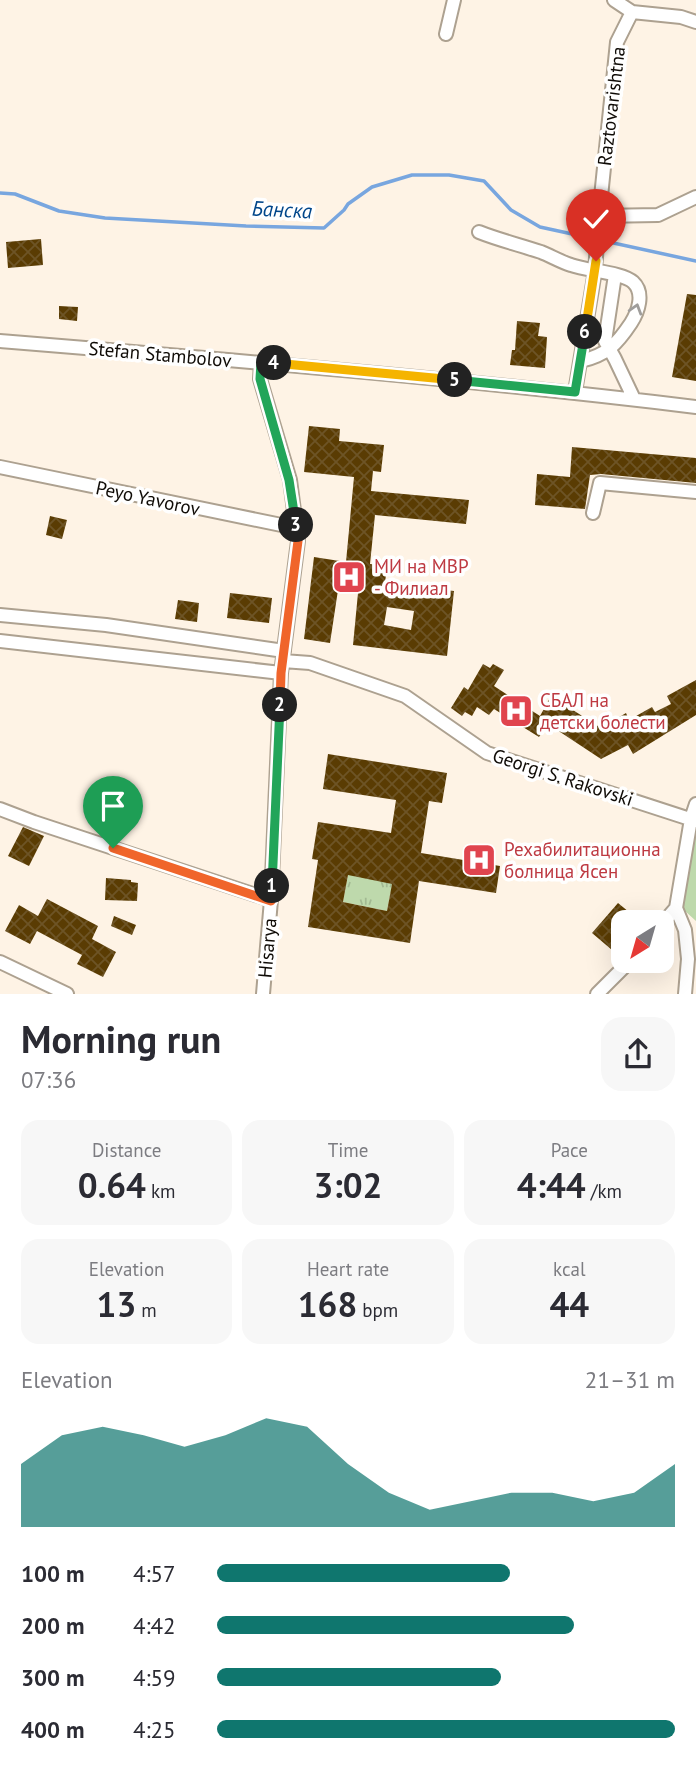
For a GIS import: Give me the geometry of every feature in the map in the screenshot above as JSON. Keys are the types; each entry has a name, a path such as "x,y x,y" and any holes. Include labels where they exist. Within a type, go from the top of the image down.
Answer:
{"street":[{"path":"446,34 454,0"},
{"path":"614,0 632,12 681,17 696,22"},
{"name":"Raztovarishtna","path":"575,392 596,266 617,41 632,12"},
{"path":"599,216 658,215 696,197"},
{"path":"479,232 567,264 596,266 623,276 637,286 639,305 630,324 609,350 581,361"},
{"path":"615,275 605,341 634,400"},
{"name":"Stefan Stambolov","path":"0,341 261,362 575,392 696,407"},
{"name":"Hisarya","path":"261,362 260,379 289,480 298,541 283,662 271,901 263,994"},
{"name":"Peyo Yavorov","path":"0,467 296,528"},
{"path":"593,513 600,483 696,492"},
{"path":"0,615 106,625 283,662"},
{"path":"0,641 283,662"},
{"name":"Georgi S. Rakovski","path":"283,662 310,663 367,681 405,696 487,752 694,820"},
{"path":"674,910 696,804"},
{"path":"0,809 271,901"},
{"path":"676,908 685,930 688,960 685,994"},
{"path":"0,962 67,994"},
{"path":"597,994 617,973"}],"green space":[{"path":"696,826 696,921 681,910"},
{"path":"394,874 387,911 343,902 348,875"}],"building":[{"path":"41,239 43,265 8,268 6,242"},
{"path":"687,294 696,295 696,381 672,377"},
{"path":"59,306 78,307 77,321 59,319"},
{"path":"517,321 540,323 538,336 547,337 545,368 510,365 512,350 515,350"},
{"path":"309,426 340,429 339,441 384,445 381,472 373,471 371,491 469,500 466,524 375,515 370,564 387,566 385,583 454,591 447,656 353,645 358,593 338,590 330,643 304,639 314,557 346,562 354,477 304,472","holes":["387,607 414,611 411,630 384,625"]},
{"path":"572,447 696,458 696,483 590,475 585,509 535,505 537,474 570,477"},
{"path":"50,516 67,520 62,539 46,535"},
{"path":"230,593 272,598 269,623 227,618"},
{"path":"178,600 199,603 197,622 175,619"},
{"name":"СБАЛ на детски болести","path":"483,664 490,668 493,664 504,670 494,686 540,716 551,696 601,728 626,713 629,720 652,707 655,712 671,704 667,696 696,680 696,715 633,754 628,745 601,759 548,724 539,737 494,709 489,715 477,707 472,716 465,712 462,716 451,708 464,687 468,690"},
{"path":"328,754 447,773 442,803 429,801 421,853 500,866 496,893 419,881 410,943 308,927 318,860 312,859 318,822 391,833 396,800 323,789","holes":["348,875 392,884 387,911 343,902"]},
{"path":"23,827 44,836 29,866 8,856"},
{"path":"106,878 138,883 137,901 105,900"},
{"path":"47,899 98,926 92,939 116,952 103,977 77,964 82,955 37,931 30,944 5,931 19,905 38,916"},
{"path":"618,903 626,910 612,910"},
{"path":"611,911 611,949 592,933"},
{"path":"114,916 136,925 132,935 111,926"}],"waterway":[{"name":"Банска","path":"0,193 15,194 59,211 105,218 324,228 348,204 372,187 412,175 449,175 484,181 511,210 540,227 696,261"}],"place":[{"name":"МИ на МВР - Филиал","path":"349,577"},
{"name":"СБАЛ на детски болести","path":"516,711"},
{"name":"Рехабилитационна болница Ясен","path":"479,860"}],"route":[{"path":"113,848 271,901 281,673 298,541 289,480 260,379 261,362 575,392 596,261"}]}
